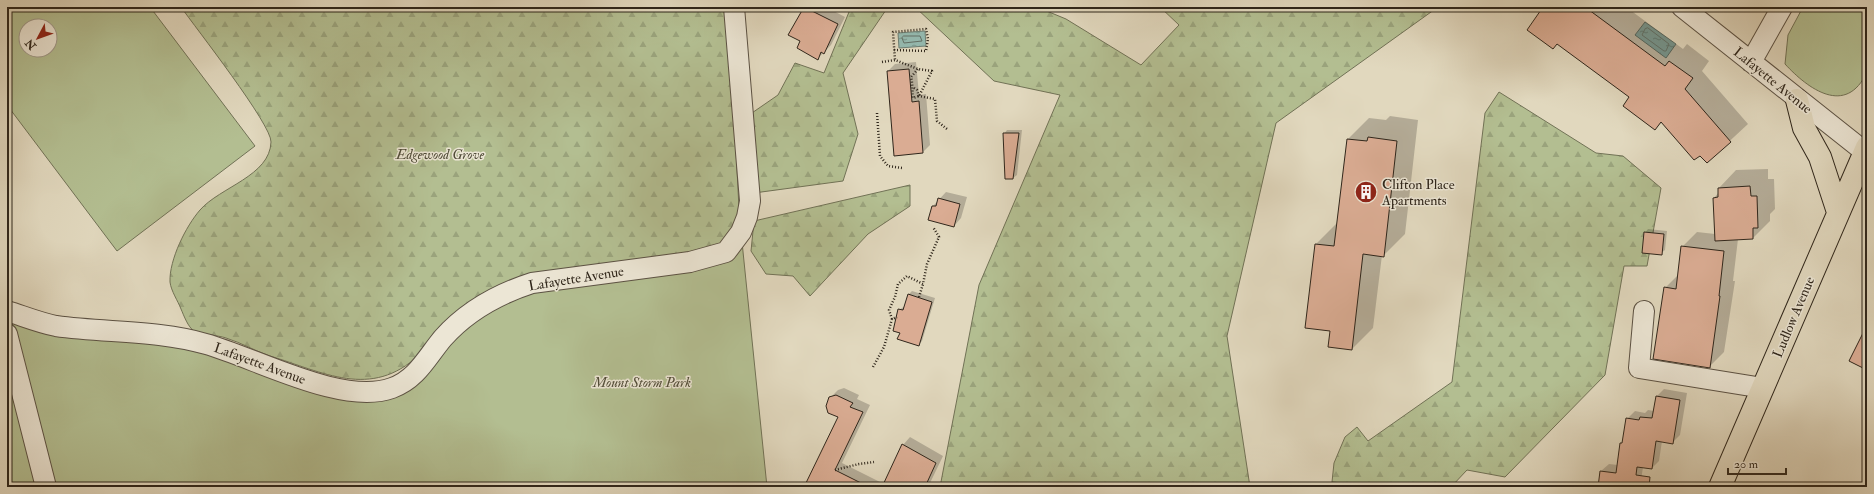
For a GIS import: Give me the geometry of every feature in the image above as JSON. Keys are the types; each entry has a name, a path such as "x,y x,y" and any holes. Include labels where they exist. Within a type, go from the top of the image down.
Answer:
{"main road":[{"path":"1797,100 1804,128 1820,157 1838,212"},
{"name":"Ludlow Avenue","path":"1720,487 1866,150"}],"street":[{"name":"Lafayette Avenue","path":"7,311 55,325 182,338 208,344 314,383 356,392 374,392 392,388 408,380 422,368 443,338 463,319 485,303 508,291 532,283 690,262 726,252 741,232 747,217 750,201 734,7"},
{"name":"Lafayette Avenue","path":"1682,7 1752,62 1797,100 1866,150"},
{"path":"1752,62 1782,7"},
{"path":"1644,311 1639,368 1763,388"},
{"path":"7,334 46,487"}],"path":[{"path":"894,50 926,51 928,39 926,29 893,32 894,50 895,60"},
{"path":"882,62 895,60 918,69 932,71 919,96"},
{"path":"918,69 911,78 914,88 917,90 919,96"},
{"path":"914,88 912,91 914,98 919,96 935,99 936,121 947,129"},
{"path":"877,113 880,156 888,166 902,168"},
{"path":"919,297 927,264 939,237 933,227"},
{"path":"873,367 884,347 892,319 889,310 895,297 898,284 907,276 923,284"},
{"path":"892,319 896,317"},
{"path":"835,470 874,462"}],"green space":[{"path":"7,7 150,7 255,146 117,251 7,105"},
{"name":"Edgewood Grove","path":"181,7 725,7 734,110 739,209 734,229 722,243 712,248 479,297 460,310 419,355 401,369 383,376 365,379 328,375 270,356 226,338 194,331 188,324 170,282 172,264 179,244 189,225 200,210 219,194 243,180 262,164 268,154 271,142 268,132 247,97"},
{"path":"844,7 888,7 843,73 858,134 843,181 754,193 749,115 778,95 795,63 824,73 849,12"},
{"path":"915,7 1037,7 1066,19 1141,65 1179,25 1160,7 1438,7 1276,123 1227,336 1250,487 940,487 979,285 1060,95 994,81"},
{"path":"1803,7 1867,7 1867,72 1858,86 1849,93 1838,96 1827,94 1805,82 1785,64 1788,35"},
{"path":"1499,92 1596,153 1623,156 1661,188 1647,266 1624,266 1605,375 1505,477 1467,470 1451,487 1363,485 1332,482 1334,463 1345,437 1357,427 1368,441 1452,382 1485,113"},
{"path":"910,185 910,206 868,234 810,296 793,276 766,274 751,251 754,221"},
{"name":"Mount Storm Park","path":"741,232 767,487 7,487 7,311 182,337 274,369 392,388 508,291 690,262"},
{"path":"1363,485 1419,485 1419,487 1363,487"}],"water":[{"path":"1645,22 1676,44 1666,58 1635,35"},
{"path":"925,31 926,46 899,48 898,33"}],"building":[{"path":"804,7 838,24 824,54 821,52 818,60 797,48 800,41 788,35"},
{"path":"1543,7 1585,7 1665,66 1669,61 1693,78 1685,89 1731,142 1707,163 1700,156 1694,160 1661,122 1655,130 1623,106 1629,97 1557,44 1553,49 1527,30"},
{"path":"909,69 912,102 919,101 923,153 894,156 887,71"},
{"path":"1003,133 1019,133 1013,179 1005,179"},
{"name":"Clifton Place Apartments","path":"1368,137 1397,141 1384,257 1363,254 1352,350 1328,347 1330,331 1305,328 1315,244 1334,246 1347,139 1367,141"},
{"path":"1750,186 1751,196 1757,196 1758,228 1753,228 1753,239 1715,241 1713,198 1718,197 1718,188"},
{"path":"938,198 960,204 954,227 928,220 932,206 936,206"},
{"path":"1644,232 1664,234 1662,255 1642,253"},
{"path":"1681,246 1724,251 1720,296 1710,368 1653,359 1664,287 1676,289"},
{"path":"908,294 932,302 919,346 897,339 900,333 893,331 898,309 903,310"},
{"path":"1867,325 1867,370 1849,361"},
{"path":"836,395 853,403 850,407 863,412 835,470 869,487 804,487 838,417 828,413 826,406 829,397"},
{"path":"1656,396 1680,400 1673,444 1656,441 1652,469 1637,467 1636,475 1650,477 1649,487 1598,487 1600,471 1616,473 1620,443 1622,443 1626,418 1639,420 1640,417 1652,418"},
{"path":"902,444 936,463 925,487 882,487"}],"place":[{"name":"Clifton Place Apartments","path":"1366,192"}]}
